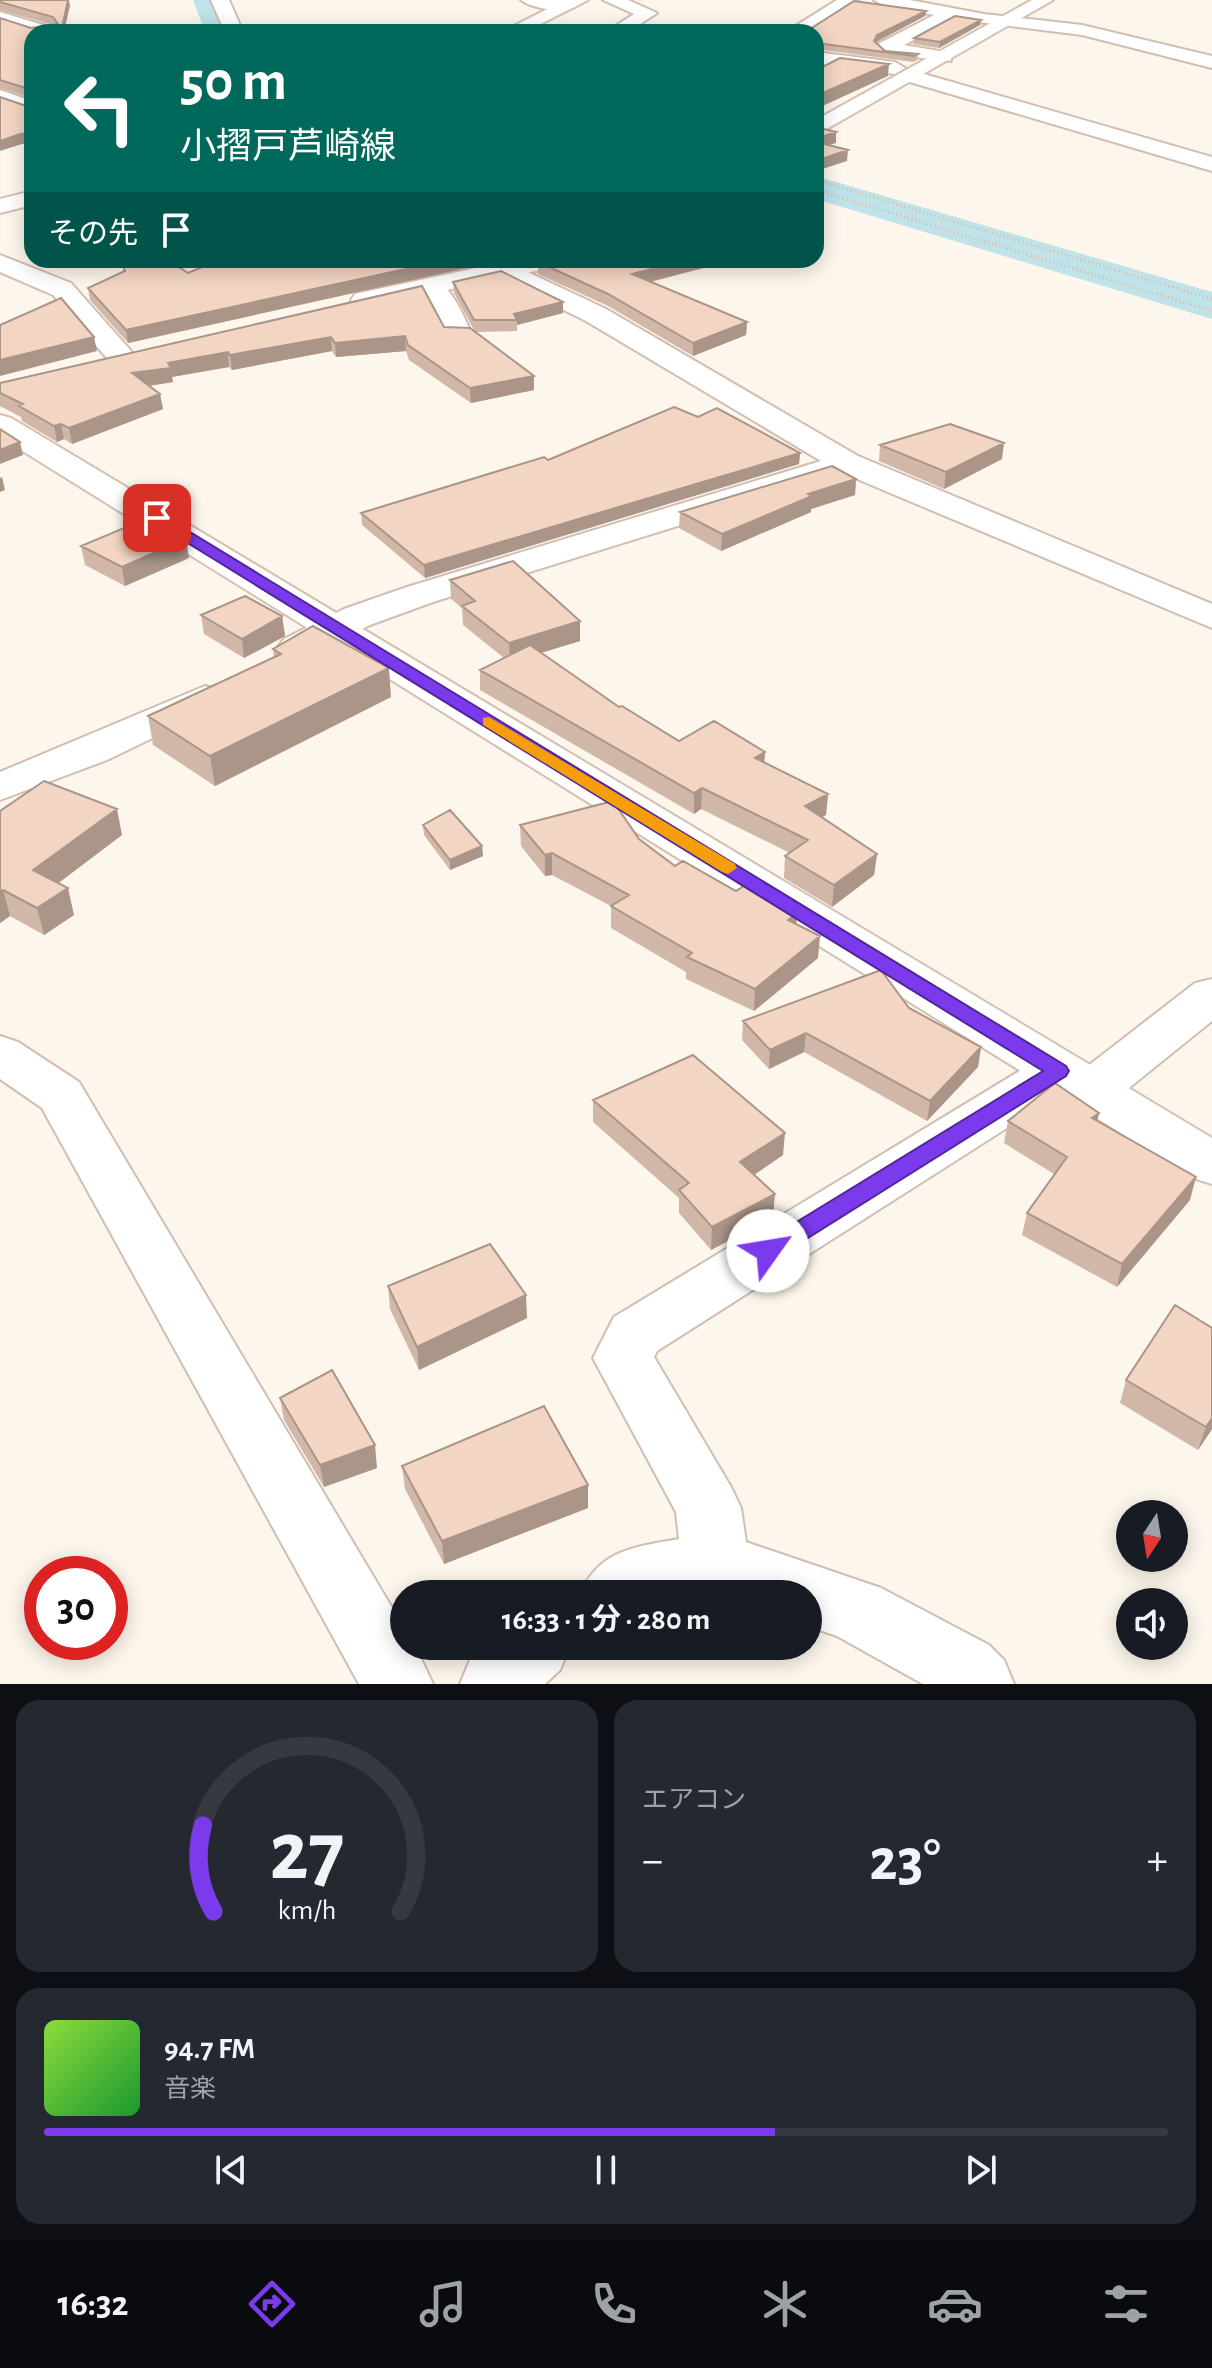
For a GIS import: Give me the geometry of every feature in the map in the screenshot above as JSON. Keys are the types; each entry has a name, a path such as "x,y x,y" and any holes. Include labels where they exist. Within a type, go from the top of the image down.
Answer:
{"street":[{"path":"220,0 230,24"},
{"path":"530,0 574,2"},
{"path":"612,0 648,13 629,24"},
{"path":"808,24 849,0"},
{"path":"883,0 951,13 1082,30 1212,62"},
{"path":"824,125 1044,0"},
{"path":"528,24 574,2"},
{"path":"944,57 885,48 951,13"},
{"path":"0,17 24,25"},
{"path":"11,42 24,40"},
{"path":"824,59 914,74 1212,164"},
{"path":"0,94 24,98"},
{"path":"0,108 24,101"},
{"path":"0,263 62,289 121,357"},
{"path":"340,306 428,286 484,268"},
{"path":"499,268 596,315 847,463 1212,617"},
{"path":"428,286 444,303 458,334"},
{"path":"0,424 1212,1164"},
{"path":"0,787 92,751 251,674 332,626 384,605 847,463"},
{"path":"716,1563 708,1508 623,1358 635,1334 1075,1081 1212,995"},
{"path":"0,1054 61,1095 398,1684"},
{"path":"634,1580 716,1563 857,1611 964,1669 979,1684"},
{"path":"495,1684 520,1660"}],"path":[{"path":"824,182 1212,299"},
{"path":"824,192 1212,311"}],"building":[{"path":"68,0 63,24 58,24 53,17 0,2"},
{"path":"854,1 926,11 877,35 874,41 885,51 918,54 914,56 824,44 824,24 818,24"},
{"path":"955,16 981,20 940,42 914,38"},
{"path":"0,18 24,26 24,88 0,80"},
{"path":"840,58 889,64 824,92 824,66"},
{"path":"0,97 24,105 24,134 0,141"},
{"path":"824,129 836,132 824,136"},
{"path":"824,144 848,150 824,158"},
{"path":"124,268 180,268 188,273 200,268 410,268 126,330 88,288 125,271"},
{"path":"551,268 656,268 632,274 747,322 693,343 608,294"},
{"path":"501,271 563,302 514,314 517,320 474,320 453,282"},
{"path":"422,286 444,327 470,328 534,376 470,388 408,345 405,336 335,343 331,337 230,355 228,352 168,363 171,368 132,373 160,394 69,428 61,424 54,426 19,406 23,404 0,393 0,383"},
{"path":"61,298 94,337 0,360 0,325"},
{"path":"674,407 698,417 717,408 800,453 424,565 361,513 544,457 548,460"},
{"path":"950,424 1004,443 946,472 880,445"},
{"path":"0,429 20,442 0,450"},
{"path":"832,466 856,479 808,494 812,496 722,534 680,512"},
{"path":"150,517 186,539 122,567 81,546"},
{"path":"513,561 580,621 509,643 462,606 475,601 450,580"},
{"path":"245,596 282,616 242,639 201,615"},
{"path":"313,626 389,668 210,756 148,716 281,654 273,649"},
{"path":"530,645 619,707 679,741 714,721 765,752 755,758 828,794 805,806 877,854 834,885 785,856 808,840 702,788 694,793 480,670"},
{"path":"44,781 117,809 33,870 68,888 37,908 3,890 0,892 0,811"},
{"path":"613,801 639,839 675,866 683,861 736,891 748,883 797,913 788,920 820,936 755,989 687,957 692,953 611,906 629,895 552,853 545,855 520,825"},
{"path":"450,810 482,846 450,860 423,825"},
{"path":"881,970 909,1008 981,1047 930,1101 806,1033 770,1050 743,1021"},
{"path":"693,1055 785,1133 740,1162 775,1194 712,1227 679,1190 689,1183 593,1100"},
{"path":"1055,1083 1099,1113 1092,1118 1196,1177 1122,1264 1027,1213 1067,1157 1008,1121"},
{"path":"490,1244 526,1295 417,1347 388,1286"},
{"path":"1175,1305 1212,1328 1212,1418 1206,1427 1126,1380"},
{"path":"332,1370 375,1445 320,1465 280,1398"},
{"path":"544,1406 588,1485 442,1541 402,1466"}],"waterway":[{"path":"207,0 217,24"},
{"path":"824,189 1212,306"}],"slow traffic":[{"path":"489,722 728,868"}],"route":[{"path":"157,518 1059,1071 768,1251"}]}
